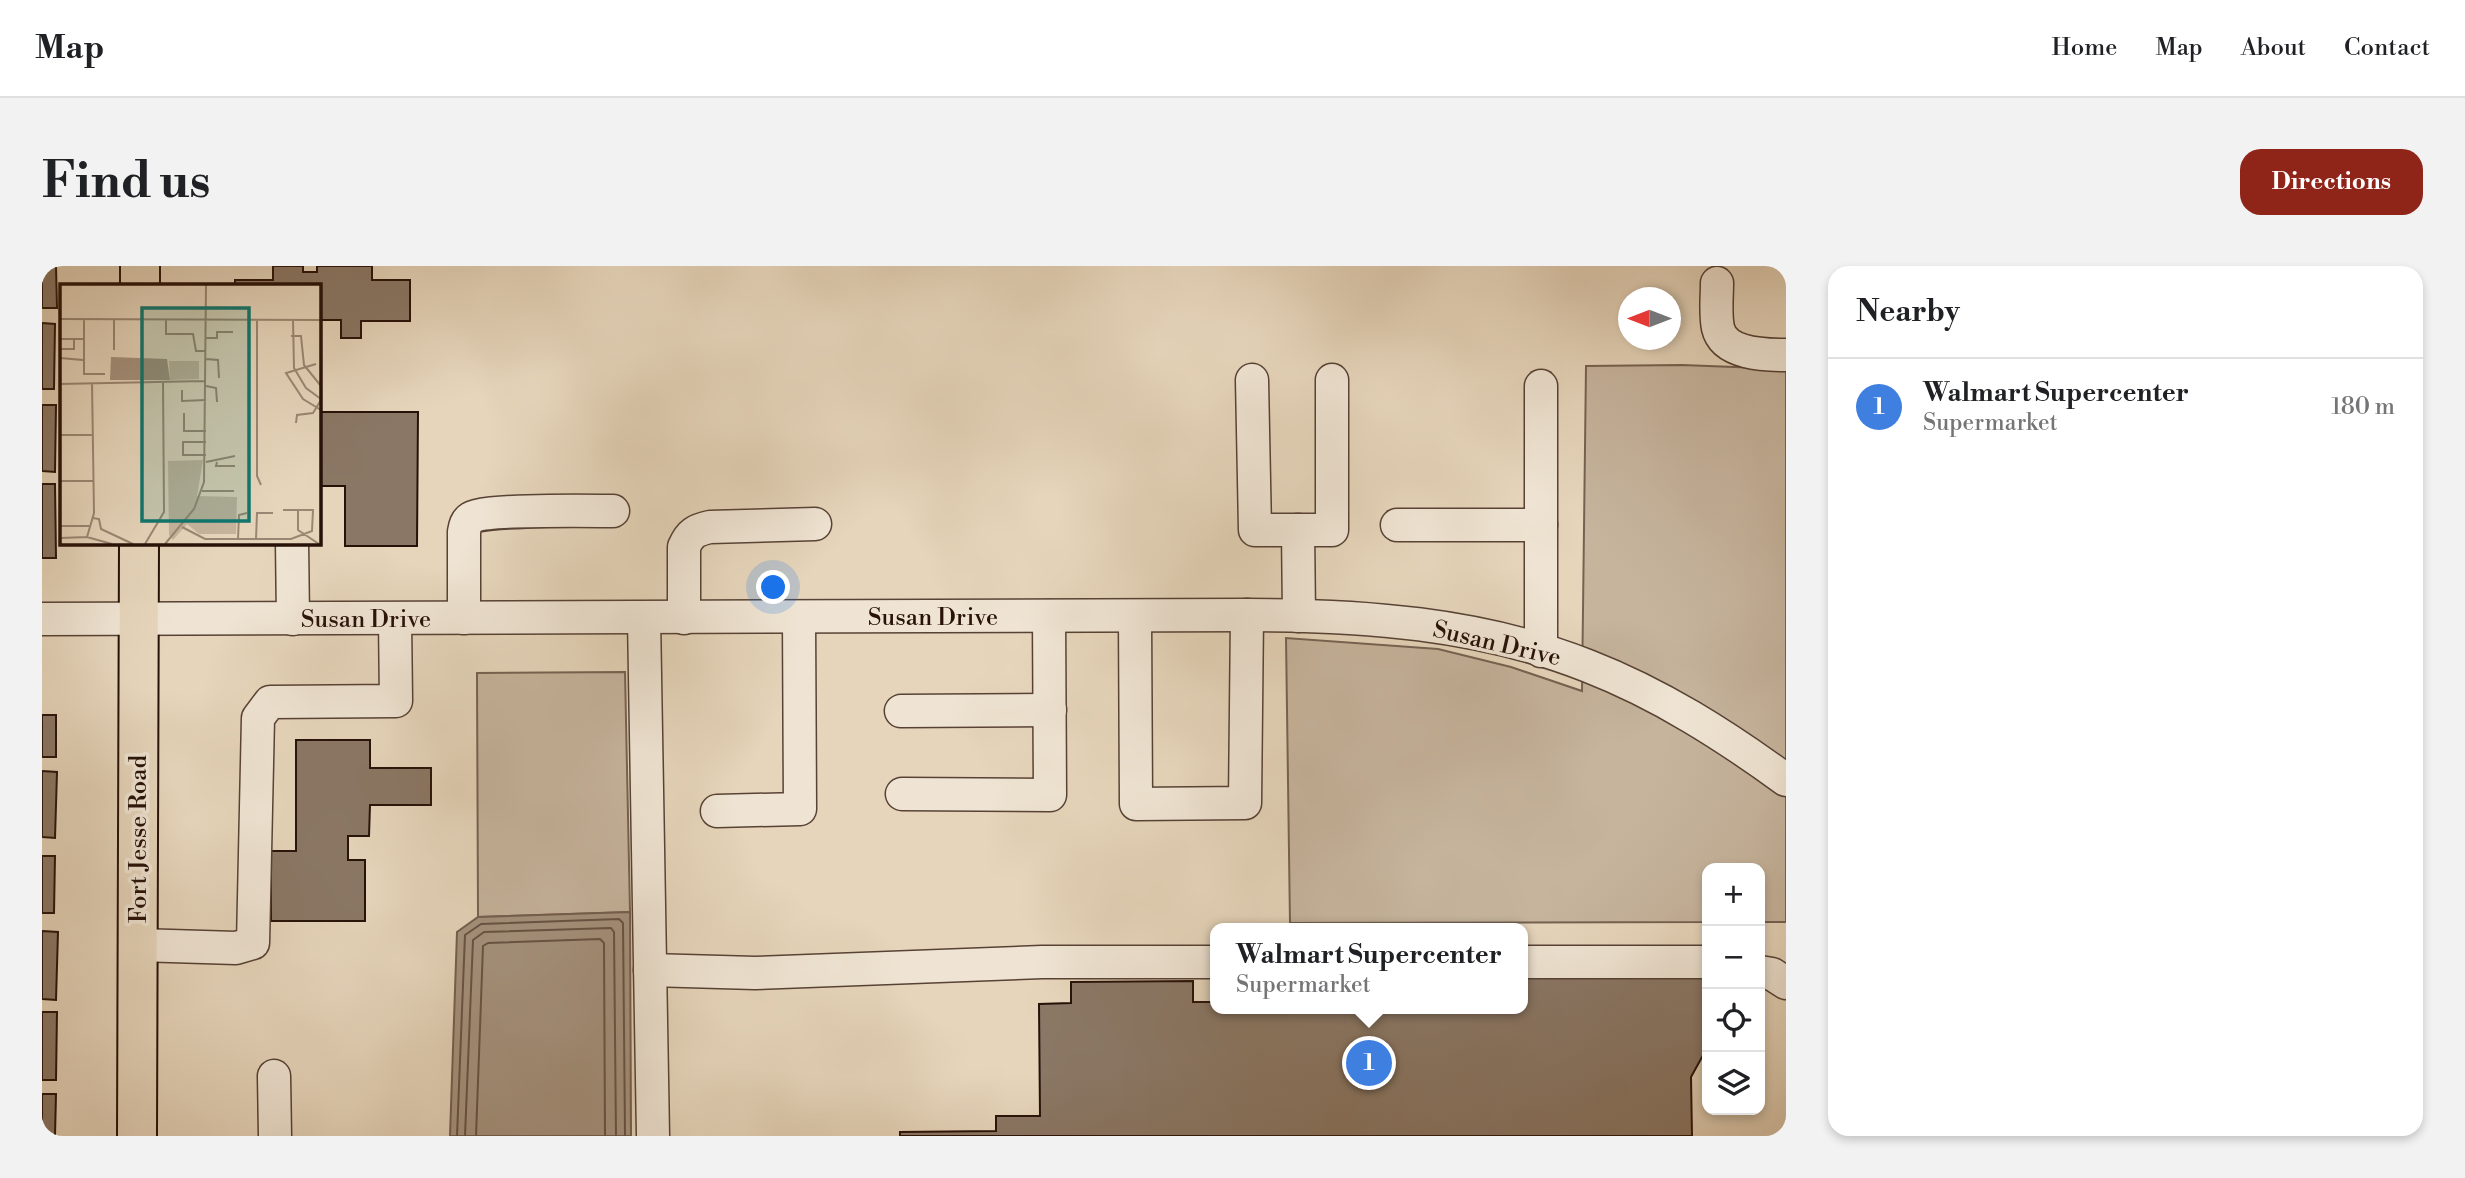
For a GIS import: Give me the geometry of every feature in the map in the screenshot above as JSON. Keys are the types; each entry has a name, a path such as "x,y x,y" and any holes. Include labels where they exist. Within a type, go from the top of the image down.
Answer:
{"main road":[{"path":"140,266 140,284"},
{"name":"Fort Jesse Road","path":"137,1136 139,544"}],"street":[{"path":"1717,283 1718,330 1730,345 1762,355 1786,355"},
{"path":"1252,380 1255,530 1332,530 1332,380"},
{"path":"1541,386 1541,650"},
{"path":"464,618 464,532 465,525 473,516 496,513 612,511"},
{"path":"684,618 684,547 688,537 697,530 710,527 815,524"},
{"path":"1397,525 1541,525"},
{"path":"1297,530 1299,616"},
{"path":"292,544 293,619"},
{"path":"1135,616 1136,804 1245,803 1247,615"},
{"name":"Susan Drive","path":"42,620 1247,615 1352,618 1465,631 1541,650 1587,665 1688,714 1744,749 1786,780"},
{"path":"902,794 1050,795 1049,616"},
{"path":"717,811 800,809 799,617"},
{"path":"644,618 653,1136"},
{"path":"138,946 236,948 254,943 258,718 270,702 396,701 395,619"},
{"path":"901,711 1049,710"},
{"path":"650,970 755,972 1042,962 1210,962"},
{"path":"1528,962 1702,962"},
{"path":"1765,973 1786,983"},
{"path":"274,1076 275,1136"}],"shaded area":[{"path":"1682,365 1786,369 1786,922 1765,922 1765,863 1702,863 1702,922 1290,923 1286,638 1438,649 1511,667 1582,691 1586,366"},
{"path":"625,672 630,912 478,917 477,673"}],"water":[{"path":"630,912 631,1136 450,1136 457,932 478,917"}],"building":[{"path":"42,266 56,266 57,308 42,308"},
{"path":"273,266 303,266 303,272 317,272 317,266 372,266 372,280 410,280 410,321 361,321 361,338 341,338 341,320 320,320 320,284 235,284 235,280 273,280"},
{"path":"42,323 55,324 54,389 42,389"},
{"path":"42,405 56,405 55,472 42,471"},
{"path":"320,412 418,412 417,546 345,546 345,486 320,486"},
{"path":"42,484 55,484 56,558 42,558"},
{"path":"42,715 56,715 56,757 42,757"},
{"path":"296,740 370,740 370,768 431,768 431,805 370,805 369,836 348,836 348,860 365,860 365,921 271,921 271,851 296,851"},
{"path":"42,771 57,772 55,838 42,837"},
{"path":"42,856 55,856 54,913 42,913"},
{"path":"42,931 58,932 56,1000 42,999"},
{"path":"1702,974 1702,1057 1691,1077 1692,1136 900,1136 900,1132 996,1131 996,1116 1040,1116 1039,1004 1071,1003 1071,982 1193,981 1193,1002 1210,1002 1210,1014 1528,1014 1528,976"},
{"path":"42,1012 57,1012 56,1080 42,1080"},
{"path":"42,1094 56,1094 55,1136 42,1136"}],"place":[{"name":"Walmart Supercenter","path":"1369,1063"}]}
